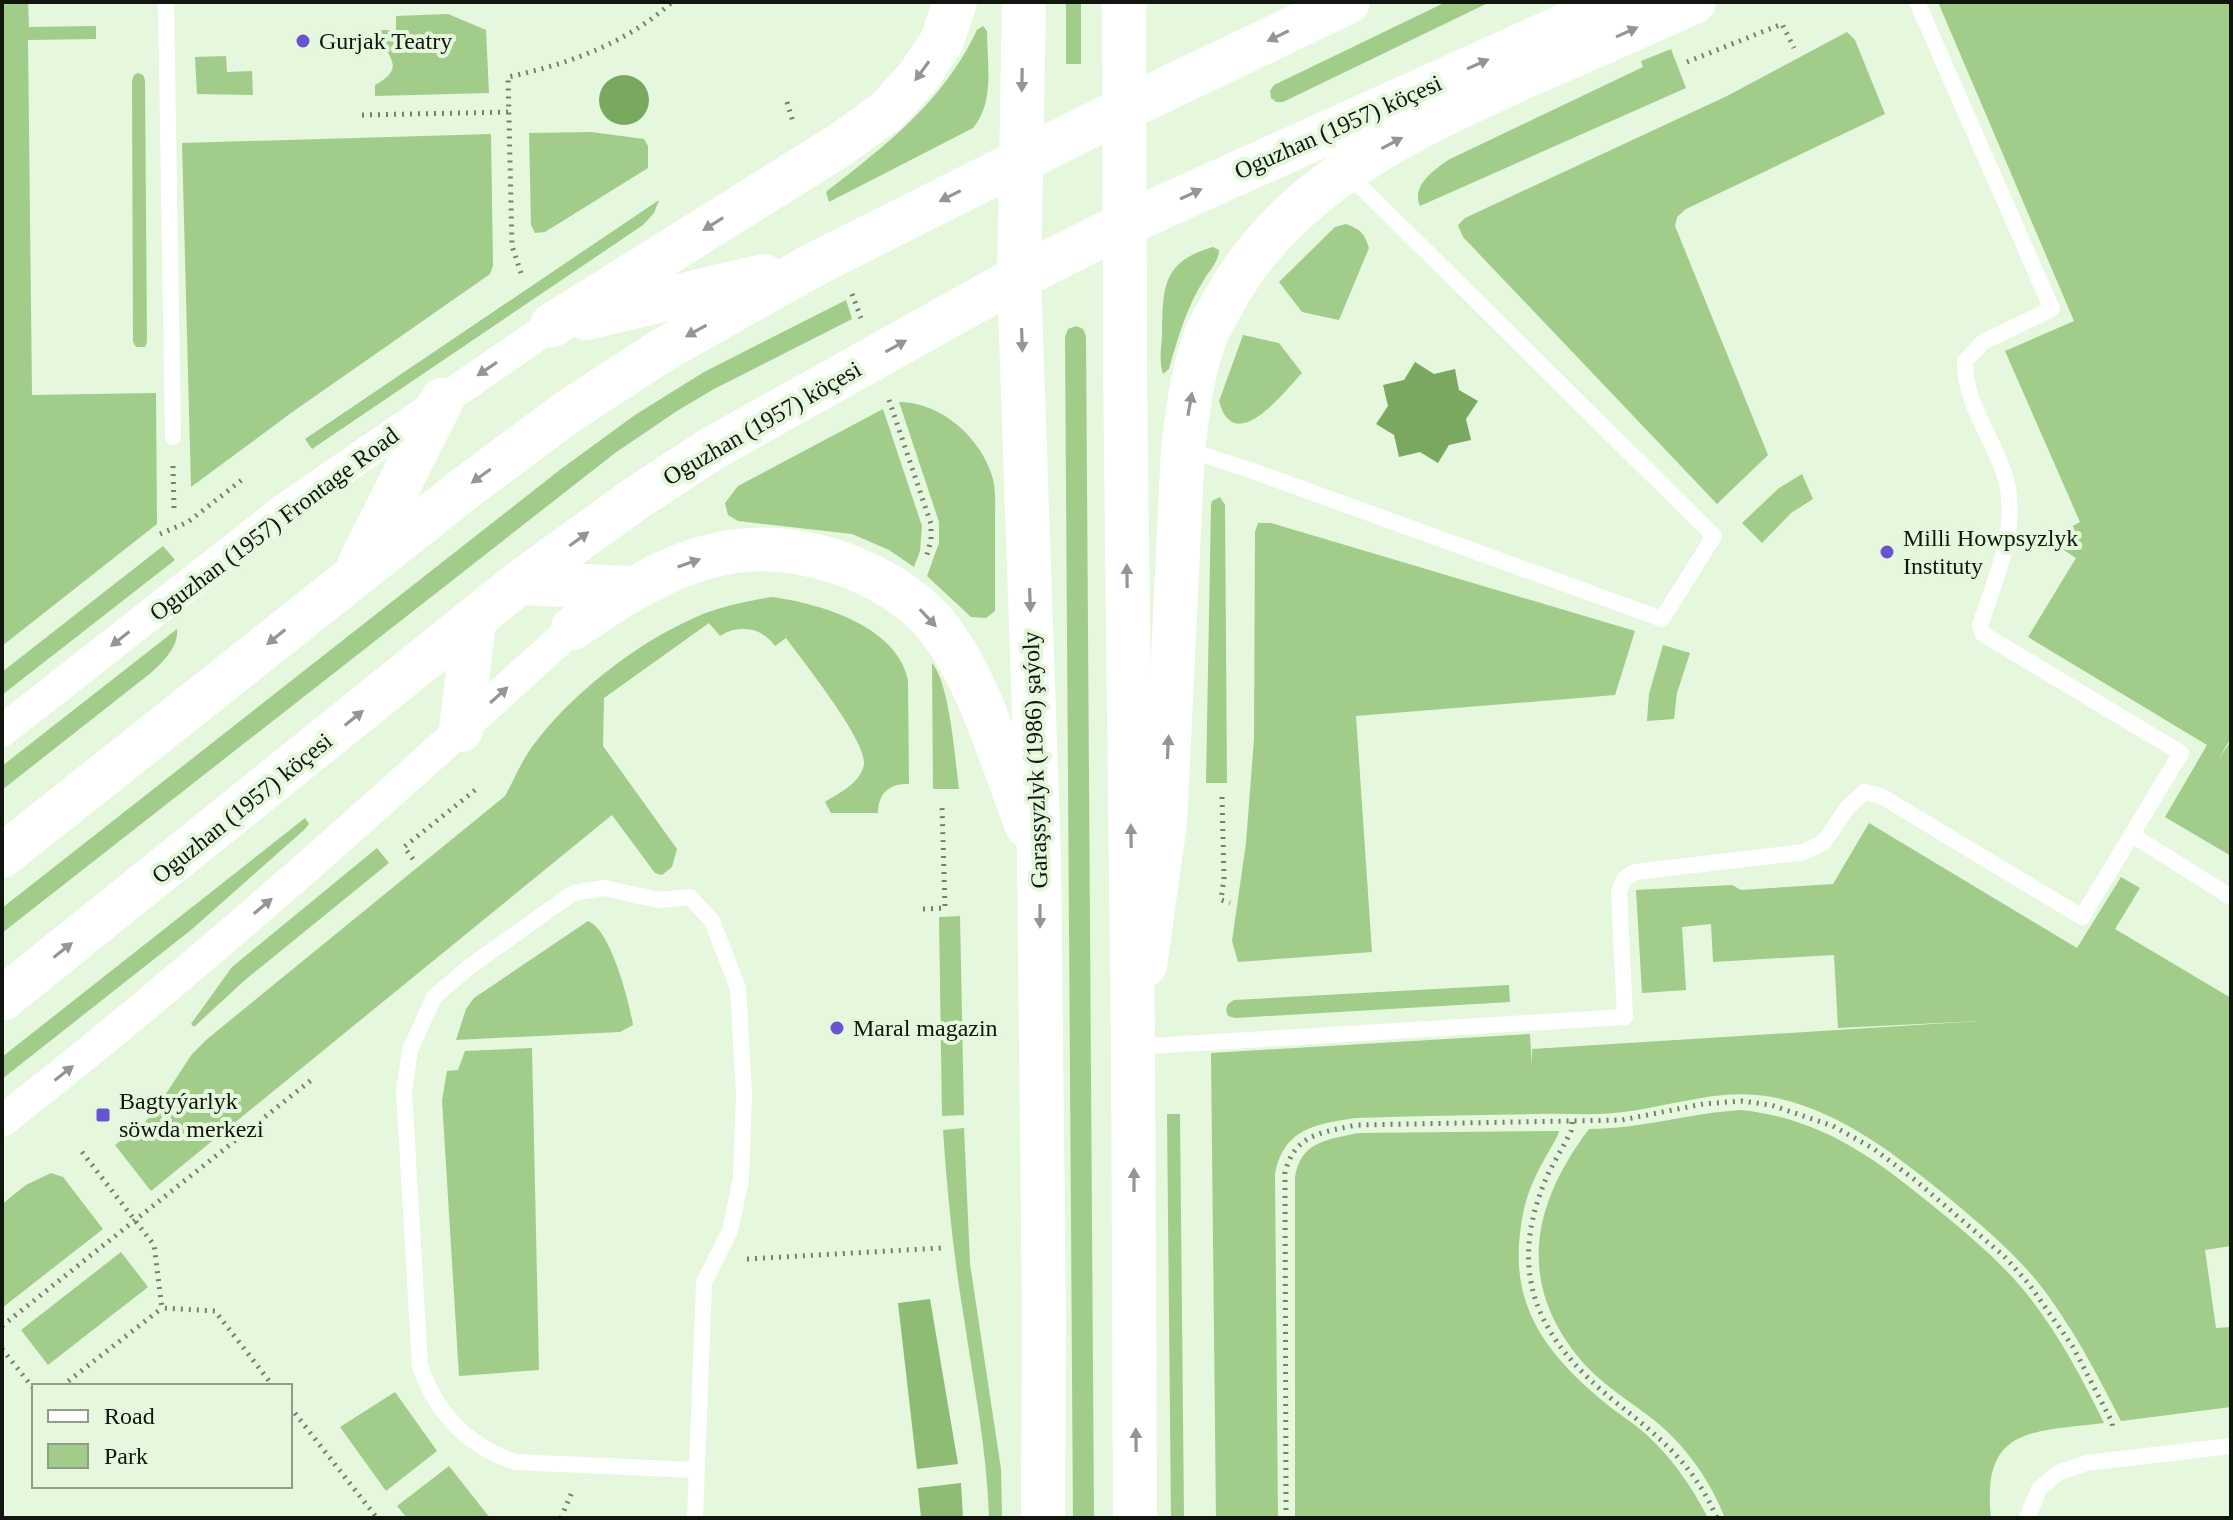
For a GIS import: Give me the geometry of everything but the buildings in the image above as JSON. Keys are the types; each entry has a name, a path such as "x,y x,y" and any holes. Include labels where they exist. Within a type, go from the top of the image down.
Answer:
{"main road":[{"path":"552,325 829,151 887,111 918,77 942,41 955,2"},
{"name":"Garaşsyzlyk (1986) şaýoly","path":"1024,2 1019,277 1039,858 1043,1518"},
{"path":"1124,2 1135,1518"},
{"path":"2,856 468,486 569,411 661,351 815,264 1124,109 1348,2"},
{"name":"Oguzhan (1957) köçesi","path":"2,999 519,583 635,499 713,448 1019,277 1125,224 1617,2"},
{"path":"1133,1047 1165,823 1183,448 1189,406 1206,335 1241,269 1311,196 1344,171 1462,105 1694,2"},
{"path":"552,325 815,264"},
{"path":"354,575 442,400"},
{"path":"573,628 630,588 678,567 750,548 818,555 884,581 930,618 963,669 1039,858"},
{"path":"519,583 630,588"},
{"path":"461,730 474,622"}],"street":[{"name":"Oguzhan (1957) Frontage Road","path":"2,731 285,509 552,325"},
{"path":"2,1121 79,1061 274,897 573,628"}],"lane":[{"path":"166,2 173,437"},
{"path":"1133,1047 1625,1017 1619,892 1624,879 1635,872 1804,852 1824,842 1847,808 1864,792 1881,796 2082,917 2181,753 1983,634 1980,625 2007,543 2011,509 2005,475 1969,395 1964,377 1965,361 1983,342 2052,309 1917,2"},
{"path":"1183,448 1662,619 1714,536 1344,171"},
{"path":"2132,835 2231,897"},
{"path":"695,1470 515,1462 490,1454 457,1428 429,1391 420,1366 404,1091 410,1050 434,997 469,967 573,893 605,888 658,900 690,897 712,921 738,988 744,1095 741,1179 730,1231 704,1282 695,1518"},
{"path":"2027,1518 2039,1489 2058,1473 2086,1463 2231,1446"}],"path":[{"path":"521,273 512,246 508,77 553,67 599,50 650,22 672,2"},
{"path":"1687,62 1782,24 1794,48"},
{"path":"362,115 510,112"},
{"path":"173,437 174,509"},
{"path":"160,534 188,522 243,479"},
{"path":"413,859 404,847 479,787"},
{"path":"1222,797 1224,878 1221,900 1230,903"},
{"path":"923,909 945,908 942,806"},
{"path":"2,1326 315,1077"},
{"path":"1286,1518 1285,1173 1294,1149 1307,1139 1326,1131 1357,1125 1622,1120 1703,1104 1741,1101 1771,1105 1833,1126 1874,1149 1968,1223 2029,1284 2073,1347 2112,1422 2115,1460"},
{"path":"1572,1122 1571,1131 1543,1184 1530,1229 1526,1261 1536,1306 1563,1351 1583,1374 1651,1428 1679,1457 1699,1482 1717,1518"},
{"path":"82,1152 154,1245 162,1308"},
{"path":"715,1260 941,1248"},
{"path":"65,1384 162,1308 215,1311 271,1384"},
{"path":"2,1349 32,1386"},
{"path":"292,1410 377,1518"}],"green space":[{"path":"2,2 28,2 29,27 96,26 96,39 28,40 32,395 156,393 157,524 2,646"},
{"path":"1066,2 1081,2 1081,64 1066,64"},
{"path":"1446,2 1490,2 1283,102 1271,98 1270,91 1274,85"},
{"path":"1938,2 2231,2 2231,738 2218,760 2231,741 2231,856 2165,817 2207,745 2028,637 2076,558 2048,540 2080,522 2005,351 2074,321"},
{"path":"448,14 486,30 489,93 375,96 375,85 386,78 393,65 379,30 396,30 396,16"},
{"path":"983,26 987,31 987,94 980,118 973,128 829,202 826,192 892,139 930,100 948,79 977,30"},
{"path":"1847,32 1855,40 1885,114 1686,209 1677,217 1675,226 1768,455 1717,504 1463,237 1458,225 1465,218 1727,96"},
{"path":"1671,49 1686,88 1420,206 1418,192 1421,186 1430,174 1448,160 1643,67 1641,61"},
{"path":"226,56 227,72 252,71 253,95 197,94 195,57"},
{"path":"138,73 145,80 145,347 136,347 133,342 132,80"},
{"path":"591,132 644,139 648,146 648,168 545,232 535,233 531,225 529,133"},
{"path":"491,134 493,266 490,274 191,487 182,143"},
{"path":"659,200 654,213 643,225 312,449 305,439"},
{"path":"1346,224 1361,233 1369,248 1339,320 1302,312 1279,282 1335,227"},
{"path":"1213,247 1219,250 1218,257 1193,300 1169,369 1163,374 1163,304 1168,279 1183,260"},
{"path":"846,300 852,319 714,389 615,453 2,933 2,908 561,469 635,415 704,372"},
{"path":"1076,326 1083,329 1086,336 1094,1518 1073,1518 1065,337 1068,329"},
{"path":"1243,335 1279,343 1302,373 1259,416 1236,423 1226,417 1219,401"},
{"path":"899,402 930,408 945,416 970,437 988,464 995,495 995,611 986,618 971,617 927,576 939,543 939,522"},
{"path":"883,409 922,526 920,551 914,567 889,550 852,534 738,521 728,515 725,503 738,486"},
{"path":"1802,474 1813,499 1791,513 1762,543 1742,523 1779,488"},
{"path":"1220,497 1225,505 1227,783 1206,783 1211,505"},
{"path":"1258,523 1271,523 1635,631 1615,695 1356,716 1372,952 1238,962 1232,941 1246,843 1254,739 1255,532"},
{"path":"163,546 175,560 2,695 2,672"},
{"path":"771,597 811,605 853,620 889,645 901,661 908,680 909,784 896,785 886,791 880,800 878,813 831,813 825,802 854,782 864,764 862,753 845,720 786,638 775,646 763,635 749,629 720,636 709,623 604,698 603,746 677,849 672,867 662,875 655,873 612,815 151,1191 115,1145 144,1123 192,1054 206,1040 505,796 528,753 547,728 605,673 649,642 694,618"},
{"path":"177,629 173,647 152,672 2,790 2,766"},
{"path":"1663,645 1690,653 1677,693 1674,719 1647,721 1649,694"},
{"path":"932,663 947,704 959,789 933,789"},
{"path":"305,818 309,824 304,830 191,930 2,1079 2,1057"},
{"path":"1869,823 2077,948 2121,877 2140,888 2115,929 2231,998 2231,1246 2205,1250 2216,1328 2231,1327 2231,1407 2121,1421 2061,1314 2037,1281 2006,1248 1949,1198 1888,1151 1844,1124 1797,1104 1772,1097 1734,1094 1602,1114 1356,1118 1304,1131 1294,1138 1279,1159 1275,1174 1278,1518 1216,1518 1211,1053 1530,1034 1532,1067 1532,1049 1980,1021 1838,1028 1834,955 1713,962 1711,924 1682,927 1686,990 1642,993 1636,890 1732,885 1741,890 1833,884"},
{"path":"377,848 389,863 245,980 194,1027 191,1024 232,967"},
{"path":"960,916 964,1115 942,1116 939,917"},
{"path":"588,921 596,927 611,952 633,1025 620,1032 456,1040 466,1009 474,998"},
{"path":"1509,985 1510,1002 1235,1018 1228,1016 1226,1010 1234,1000"},
{"path":"532,1048 539,1370 459,1376 442,1100 447,1071 458,1070 465,1051"},
{"path":"1741,1110 1798,1122 1847,1144 1893,1174 1971,1238 2012,1277 2046,1320 2077,1370 2104,1423 2055,1429 2017,1439 2004,1450 1994,1466 1990,1488 1991,1518 1725,1518 1712,1490 1687,1452 1654,1420 1594,1374 1564,1338 1549,1308 1541,1278 1539,1248 1543,1218 1553,1189 1589,1129"},
{"path":"1167,1114 1180,1114 1184,1518 1171,1518"},
{"path":"964,1128 970,1264 1001,1469 1002,1518 989,1518 983,1441 948,1198 943,1130"},
{"path":"1559,1131 1533,1182 1523,1214 1519,1272 1524,1297 1533,1320 1562,1362 1665,1454 1689,1484 1708,1518 1295,1518 1295,1177 1303,1156 1317,1144 1358,1133"},
{"path":"51,1173 63,1177 103,1229 2,1308 2,1204 26,1185"},
{"path":"121,1252 148,1287 48,1365 21,1330"},
{"path":"395,1392 437,1451 386,1491 340,1427"},
{"path":"449,1466 490,1518 407,1518 397,1506"}],"shaded area":[{"path":"624,75 642,82 649,100 642,118 624,125 606,118 599,100 606,82"},
{"path":"1415,362 1434,374 1455,369 1459,390 1478,401 1466,419 1471,440 1449,445 1438,463 1420,452 1399,457 1394,435 1376,424 1388,406 1383,385 1404,380"},
{"path":"930,1299 958,1464 917,1469 898,1303"},
{"path":"961,1483 963,1518 921,1518 918,1488"}],"place":[{"name":"Gurjak Teatry","path":"303,41"},
{"name":"Milli Howpsyzlyk Instituty","path":"1887,552"},
{"name":"Maral magazin","path":"837,1028"},
{"name":"Bagtyýarlyk söwda merkezi","path":"103,1115"}]}
